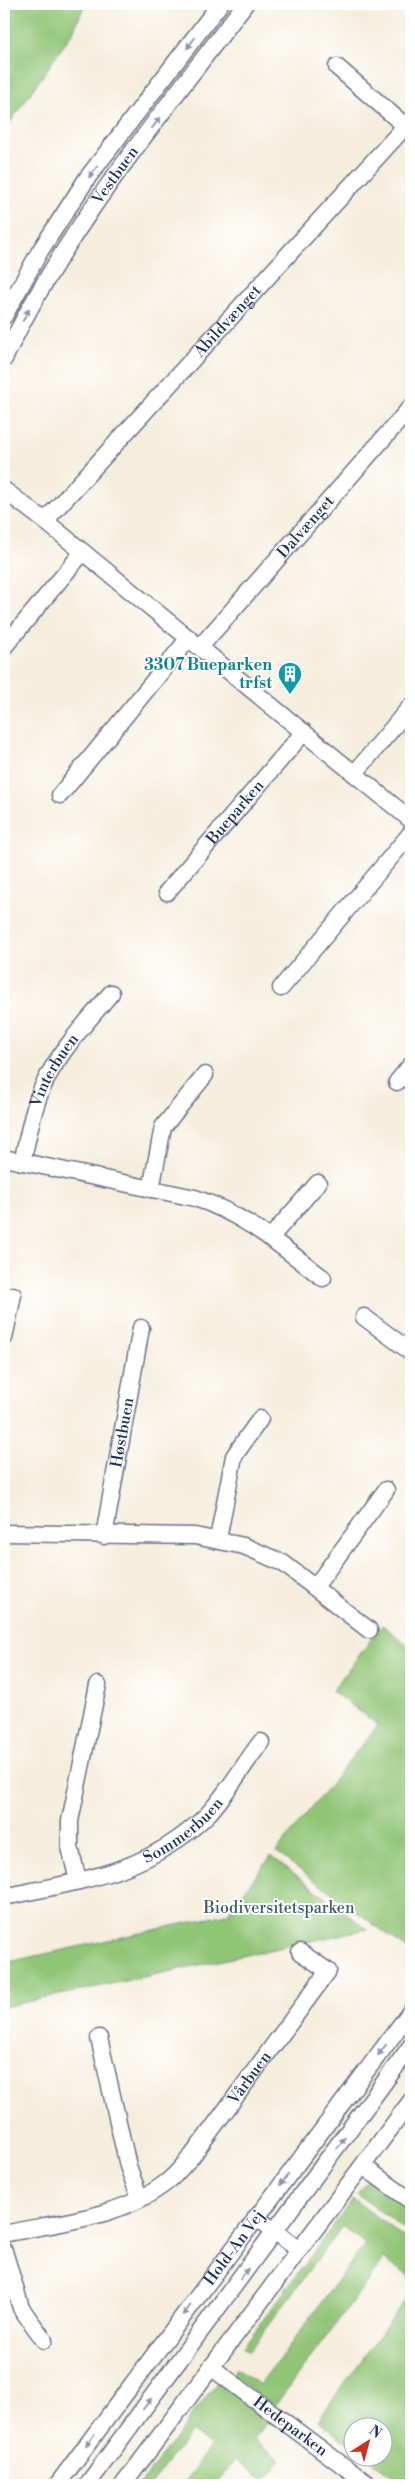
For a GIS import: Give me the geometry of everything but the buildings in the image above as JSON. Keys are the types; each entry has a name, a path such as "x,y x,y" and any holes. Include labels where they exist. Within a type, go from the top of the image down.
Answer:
{"street":[{"name":"Vestbuen","path":"4,316 40,251 88,177 220,4"},
{"name":"Vestbuen","path":"4,359 54,264 106,189 245,4"},
{"path":"337,67 409,126"},
{"name":"Abildvænget","path":"45,521 409,126"},
{"name":"Dalvænget","path":"194,643 411,407"},
{"path":"4,490 45,521 411,820"},
{"path":"4,647 83,552"},
{"path":"60,795 194,643"},
{"path":"354,773 411,706"},
{"name":"Bueparken","path":"168,892 304,732"},
{"path":"282,988 411,833"},
{"name":"Vinterbuen","path":"22,1162 38,1098 46,1078 60,1056 111,992"},
{"path":"397,1082 411,1065"},
{"path":"151,1189 163,1127 206,1075"},
{"path":"4,1158 151,1189 218,1206 241,1217 323,1278"},
{"path":"270,1238 318,1183"},
{"path":"4,1338 13,1295"},
{"path":"364,1317 411,1352"},
{"name":"Høstbuen","path":"104,1536 141,1328"},
{"path":"218,1539 234,1456 260,1419"},
{"path":"315,1587 386,1490"},
{"path":"4,1533 195,1536 218,1539 266,1554 283,1563 369,1630"},
{"path":"78,1881 70,1847 70,1821 98,1685"},
{"name":"Sommerbuen","path":"4,1897 78,1881 133,1866 172,1846 207,1815 261,1742"},
{"name":"Vårbuen","path":"4,2234 106,2212 140,2199 168,2181 192,2156 328,1971 300,1952"},
{"name":"Hold-An Vej","path":"57,2485 411,2011"},
{"path":"99,2038 128,2166 140,2199"},
{"name":"Hold-An Vej","path":"87,2485 276,2232 411,2046"},
{"path":"123,2485 411,2101"},
{"path":"363,2166 411,2202"},
{"path":"256,2217 299,2250"},
{"path":"4,2251 21,2308 44,2340"},
{"name":"Hedeparken","path":"210,2367 369,2485"}],"green space":[{"path":"4,4 85,4 73,32 4,131"},
{"path":"382,1625 411,1647 411,1952 276,1852 378,1725 332,1691"},
{"name":"Biodiversitetsparken","path":"271,1856 367,1929 4,2007 4,1963 227,1914"},
{"path":"370,2177 411,2208 411,2234 357,2194"},
{"path":"353,2199 411,2243 411,2278 384,2259 274,2407 231,2375 236,2368 260,2385 365,2244 342,2226 249,2351 243,2347"},
{"path":"411,2292 411,2485 406,2485 380,2466 392,2466 392,2416 342,2416 342,2438 318,2420"},
{"path":"218,2381 270,2418 254,2440 281,2460 264,2481 235,2459 216,2485 182,2485 211,2446 191,2431 151,2485 140,2485"}],"place":[{"name":"3307 Bueparken trfst","path":"290,695"}]}
